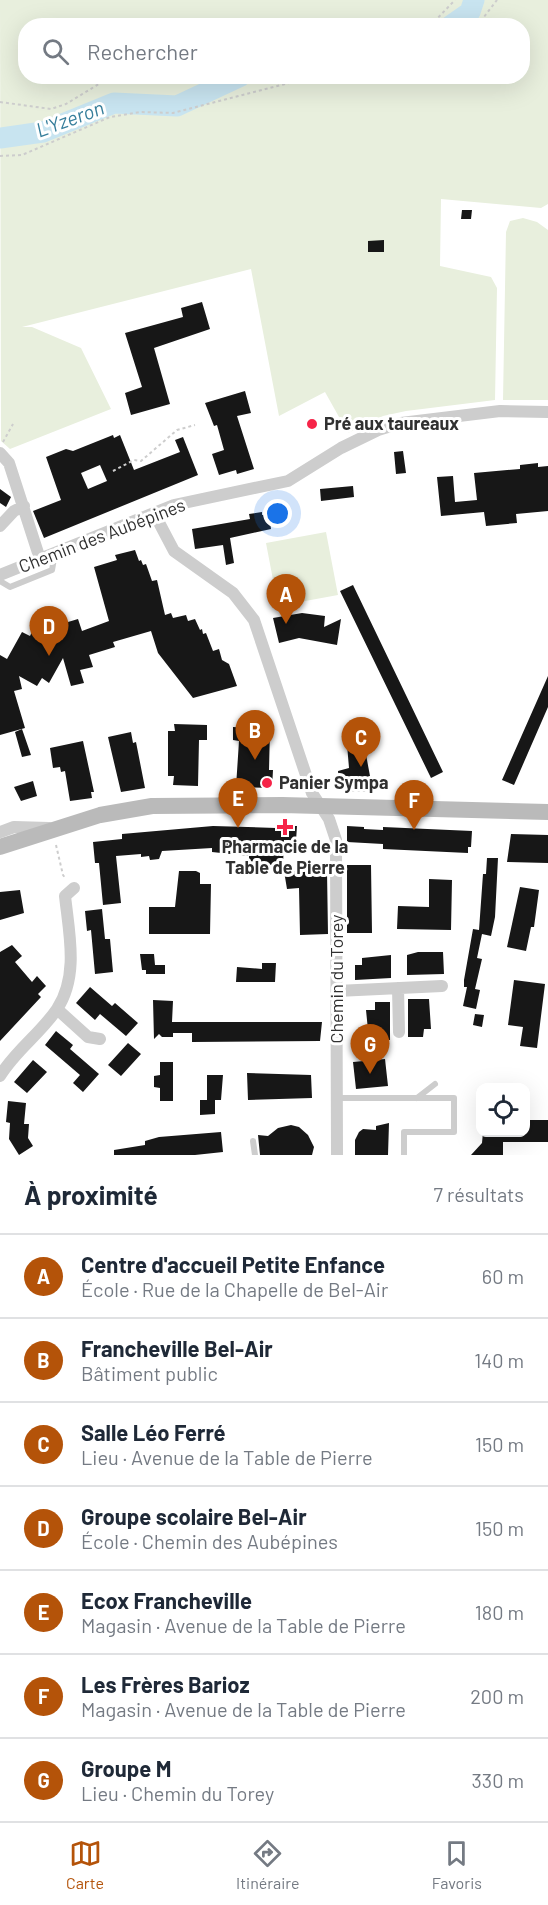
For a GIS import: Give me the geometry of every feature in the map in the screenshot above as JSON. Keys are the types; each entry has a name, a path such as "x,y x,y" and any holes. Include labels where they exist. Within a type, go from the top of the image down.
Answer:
{"main road":[{"path":"0,847 53,828 100,815 152,806 321,806 548,812"}],"street":[{"name":"Chemin des Aubépines","path":"0,575 154,513 190,502 288,481 341,448 378,430 401,423 500,411 548,412"},
{"path":"0,453 9,463 40,559"},
{"path":"0,526 14,510 24,506"},
{"name":"Chemin du Torey","path":"154,513 174,551 233,593 254,620 312,793 321,806 336,840 337,1155"},
{"path":"0,832 14,827 53,828"},
{"path":"2,1068 57,1009 68,987 71,962 65,896 74,888"},
{"path":"337,992 442,986"},
{"path":"398,988 399,1032"},
{"path":"57,1009 88,1037 100,1039"}],"lane":[{"path":"0,580 10,587 52,570 55,553"},
{"path":"416,1098 435,1084"},
{"path":"337,1098 454,1098 454,1132 404,1132 404,1155"},
{"path":"253,1141 255,1155"}],"path":[{"path":"437,18 454,0"},
{"path":"483,18 497,0"},
{"path":"0,102 51,109 66,104 99,84"},
{"path":"0,156 22,156 110,117 140,112 173,113 285,84"},
{"path":"0,447 14,424"},
{"path":"113,471 134,460 141,461 177,430 195,425"},
{"path":"53,828 63,875 74,888"}],"green space":[{"path":"0,0 548,0 548,204 541,208 441,199 440,266 491,277 497,288 495,400 383,416 348,433 325,392 279,416 251,269 22,327 32,327 81,348 111,409 10,449 1,441"},
{"path":"523,218 537,222 548,230 548,400 503,400 506,232 510,221"},
{"path":"326,532 338,595 278,606 266,543"}],"building":[{"path":"462,210 472,210 471,219 461,219"},
{"path":"384,240 384,252 368,252 368,241"},
{"path":"202,302 210,329 154,348 170,404 131,415 125,393 142,387 125,333 183,317 181,308"},
{"path":"245,391 251,413 237,416 254,469 237,474 236,470 219,475 212,454 224,450 217,425 214,426 205,403"},
{"path":"113,435 114,438 120,435 134,470 180,452 175,440 183,437 198,475 44,538 33,511 61,500 46,457 66,449 73,451","holes":["100,465 107,481 88,489 81,473"]},
{"path":"403,451 406,473 396,474 394,452"},
{"path":"538,463 538,467 548,466 548,511 516,514 517,523 486,526 484,512 441,516 437,477 453,476 455,502 477,500 474,473 520,469 520,465"},
{"path":"353,486 354,497 321,501 320,489"},
{"path":"0,489 11,497 6,507 0,503"},
{"path":"262,512 262,515 269,514 271,529 230,538 234,563 226,565 223,545 195,549 192,529 250,519 249,514"},
{"path":"135,550 139,561 141,560 143,565 146,564 152,581 157,580 165,615 171,613 173,618 186,615 188,621 195,619 203,634 206,633 213,651 219,649 222,660 229,664 237,686 193,698 158,653 151,631 113,642 115,647 89,655 93,667 80,670 84,683 71,686 63,658 49,683 42,678 37,686 19,676 22,689 14,691 25,728 0,735 0,655 7,659 22,632 30,636 34,628 59,639 68,622 78,619 82,631 109,621 94,567 117,560 115,555"},
{"path":"353,585 443,772 431,778 340,591"},
{"path":"302,613 325,616 324,627 341,619 337,645 299,638 279,643 273,618"},
{"path":"548,676 548,707 514,785 502,780"},
{"path":"174,724 207,725 207,740 199,740 198,786 173,785 174,776 168,776 168,731 175,731"},
{"path":"233,727 270,729 269,770 273,770 272,788 236,787 239,741 233,740"},
{"path":"22,729 31,755 22,757 15,732"},
{"path":"131,732 133,743 136,742 145,788 121,792 108,737"},
{"path":"83,741 94,792 91,792 92,798 70,801 65,771 61,772 60,767 53,768 50,748"},
{"path":"347,744 364,744 373,792 345,791 345,783 339,783 338,771 349,768"},
{"path":"33,781 37,796 21,801 14,787"},
{"path":"213,826 276,828 276,826 297,826 296,841 284,840 283,866 249,863 249,856 212,852 212,848 162,851 159,859 150,860 149,856 141,857 141,854 116,856 121,903 103,905 99,863 95,863 93,842 122,839 122,834"},
{"path":"347,826 383,830 383,827 472,831 471,847 468,847 468,853 383,849 383,844 347,842"},
{"path":"511,834 548,835 548,863 507,862"},
{"path":"487,858 498,858 495,917 491,936 482,934 477,958 482,959 475,989 480,990 476,1009 463,1006 467,987 464,987 464,980 473,929 479,930 483,874 486,874"},
{"path":"347,865 371,865 372,933 347,933"},
{"path":"179,871 196,871 200,873 200,884 211,884 210,934 149,934 149,907 175,907"},
{"path":"284,871 327,871 328,934 300,935 299,888 287,889"},
{"path":"429,879 452,880 451,930 397,929 398,906 429,907"},
{"path":"520,887 539,890 534,927 531,927 526,951 507,947"},
{"path":"20,890 24,913 0,920 0,892"},
{"path":"102,909 105,939 110,939 113,972 95,974 91,930 87,931 85,911"},
{"path":"12,945 22,956 15,962 32,982 37,976 46,986 38,994 41,997 0,1041 0,952"},
{"path":"418,952 443,952 444,974 407,975 407,955"},
{"path":"140,954 154,954 155,965 165,965 165,974 146,974 146,970 142,970"},
{"path":"391,955 391,978 355,980 355,965 362,965 362,958"},
{"path":"262,963 276,963 275,982 236,982 237,967 262,969"},
{"path":"514,980 545,984 537,1048 520,1046 523,1027 508,1025"},
{"path":"90,987 112,1006 115,1003 138,1023 126,1036 100,1014 95,1020 76,1003"},
{"path":"408,999 429,999 431,1029 424,1029 423,1037 408,1037"},
{"path":"153,1000 173,1001 172,1022 322,1022 320,1041 192,1042 192,1033 173,1033 173,1037 162,1037 159,1034 154,1039"},
{"path":"375,1002 390,1002 390,1040 369,1040 366,1010 375,1010"},
{"path":"475,1014 484,1015 482,1027 473,1025"},
{"path":"56,1031 73,1045 70,1049 99,1074 83,1092 73,1083 80,1075 45,1045"},
{"path":"128,1043 141,1054 121,1076 108,1065"},
{"path":"385,1059 388,1086 356,1089 353,1062"},
{"path":"33,1060 47,1072 27,1093 14,1082"},
{"path":"160,1062 173,1062 173,1101 160,1101 160,1088 154,1087 154,1076 160,1075"},
{"path":"247,1073 311,1075 312,1098 248,1100"},
{"path":"207,1075 223,1075 221,1100 215,1100 215,1114 200,1115 200,1100 207,1100"},
{"path":"8,1101 26,1103 24,1124 29,1124 28,1138 33,1146 19,1155 9,1139 10,1123 6,1122"},
{"path":"530,1120 548,1120 548,1142 503,1142 503,1155 471,1155 482,1143 483,1137 530,1137"},
{"path":"389,1123 388,1155 355,1155 355,1140 359,1132 363,1129 376,1130 376,1126"},
{"path":"291,1125 299,1127 308,1135 314,1147 312,1155 260,1155 258,1135 268,1136 278,1128"},
{"path":"221,1132 223,1152 195,1155 114,1155 114,1150 145,1145 145,1141 159,1137"}],"waterway":[{"name":"L'Yzeron","path":"461,18 470,12 474,0"},
{"name":"L'Yzeron","path":"0,138 43,132 114,103 177,106 224,84"}],"place":[{"name":"Pré aux taureaux","path":"312,424"},
{"name":"Centre d'accueil Petite Enfance","path":"286,624"},
{"name":"Groupe scolaire Bel-Air","path":"49,656"},
{"name":"Francheville Bel-Air","path":"255,760"},
{"name":"Salle Léo Ferré","path":"361,767"},
{"name":"Panier Sympa","path":"267,783"},
{"name":"Pharmacie de la Table de Pierre","path":"285,827"},
{"name":"Ecox Francheville","path":"238,828"},
{"name":"Les Frères Barioz","path":"414,830"},
{"name":"Groupe M","path":"370,1074"}]}
